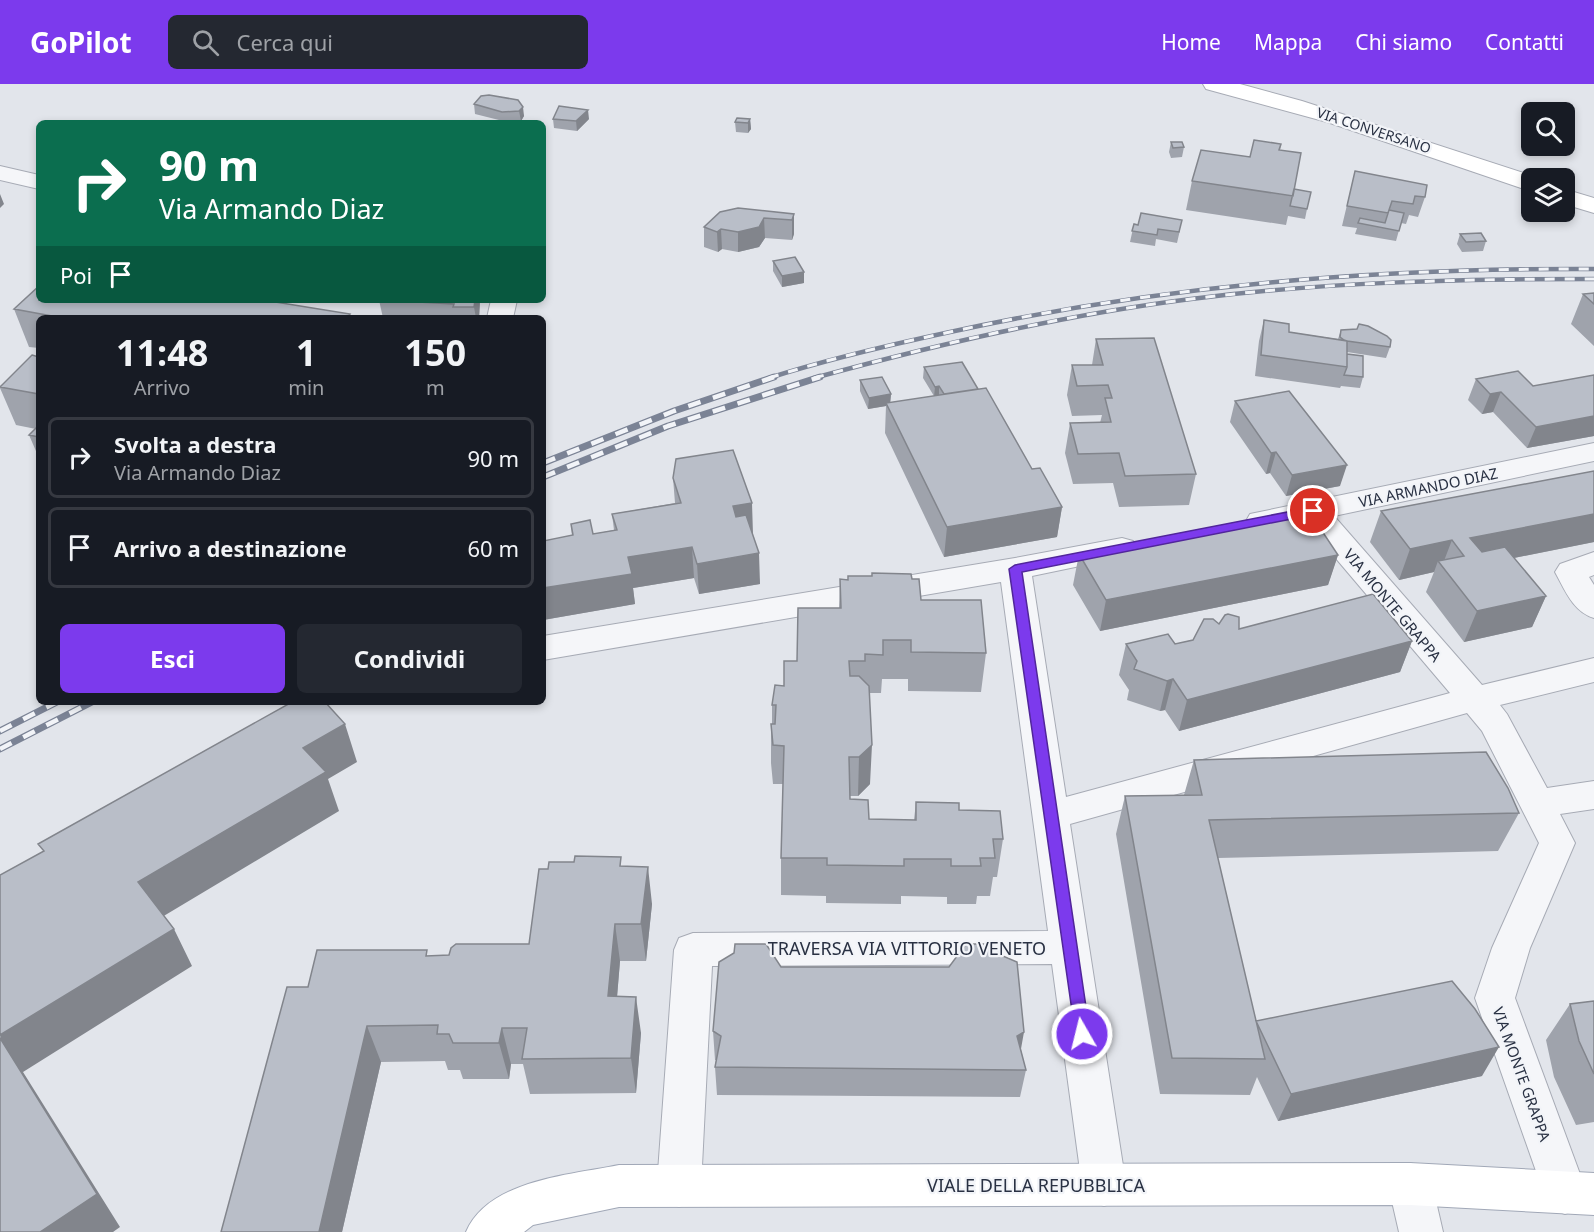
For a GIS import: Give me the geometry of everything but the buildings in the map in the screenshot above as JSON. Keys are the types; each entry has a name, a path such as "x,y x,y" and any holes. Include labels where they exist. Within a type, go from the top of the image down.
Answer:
{"main road":[{"name":"VIA CONVERSANO","path":"1214,84 1330,115 1521,180"},
{"path":"1575,200 1594,207"},
{"name":"VIALE DELLA REPUBBLICA","path":"488,1232 523,1206 619,1186 1410,1184 1580,1193"}],"street":[{"path":"0,173 36,181"},
{"name":"VIA ARMANDO DIAZ","path":"1233,527 1593,453"},
{"name":"VIA MONTE GRAPPA","path":"1313,511 1495,723 1557,843 1511,948 1495,998 1580,1193"},
{"path":"546,647 1015,569 1152,542"},
{"path":"1594,563 1571,572 1585,597 1594,607"},
{"path":"1015,569 1104,1185"},
{"path":"1051,815 1474,699 1594,670"},
{"path":"1537,804 1594,795"},
{"name":"TRAVERSA VIA VITTORIO VENETO","path":"679,1186 693,950 1070,947"},
{"path":"1410,1184 1421,1232"}],"railway":[{"path":"769,378 859,353 950,332 1110,302 1190,291 1350,276 1512,269 1594,269"},
{"path":"814,378 1048,322 1191,299 1342,285 1594,279"},
{"path":"546,462 674,411 774,377"},
{"path":"546,476 668,426 820,377"},
{"path":"0,731 51,705"},
{"path":"0,749 86,705"}],"route":[{"path":"1082,1034 1015,569 1313,511"}]}
